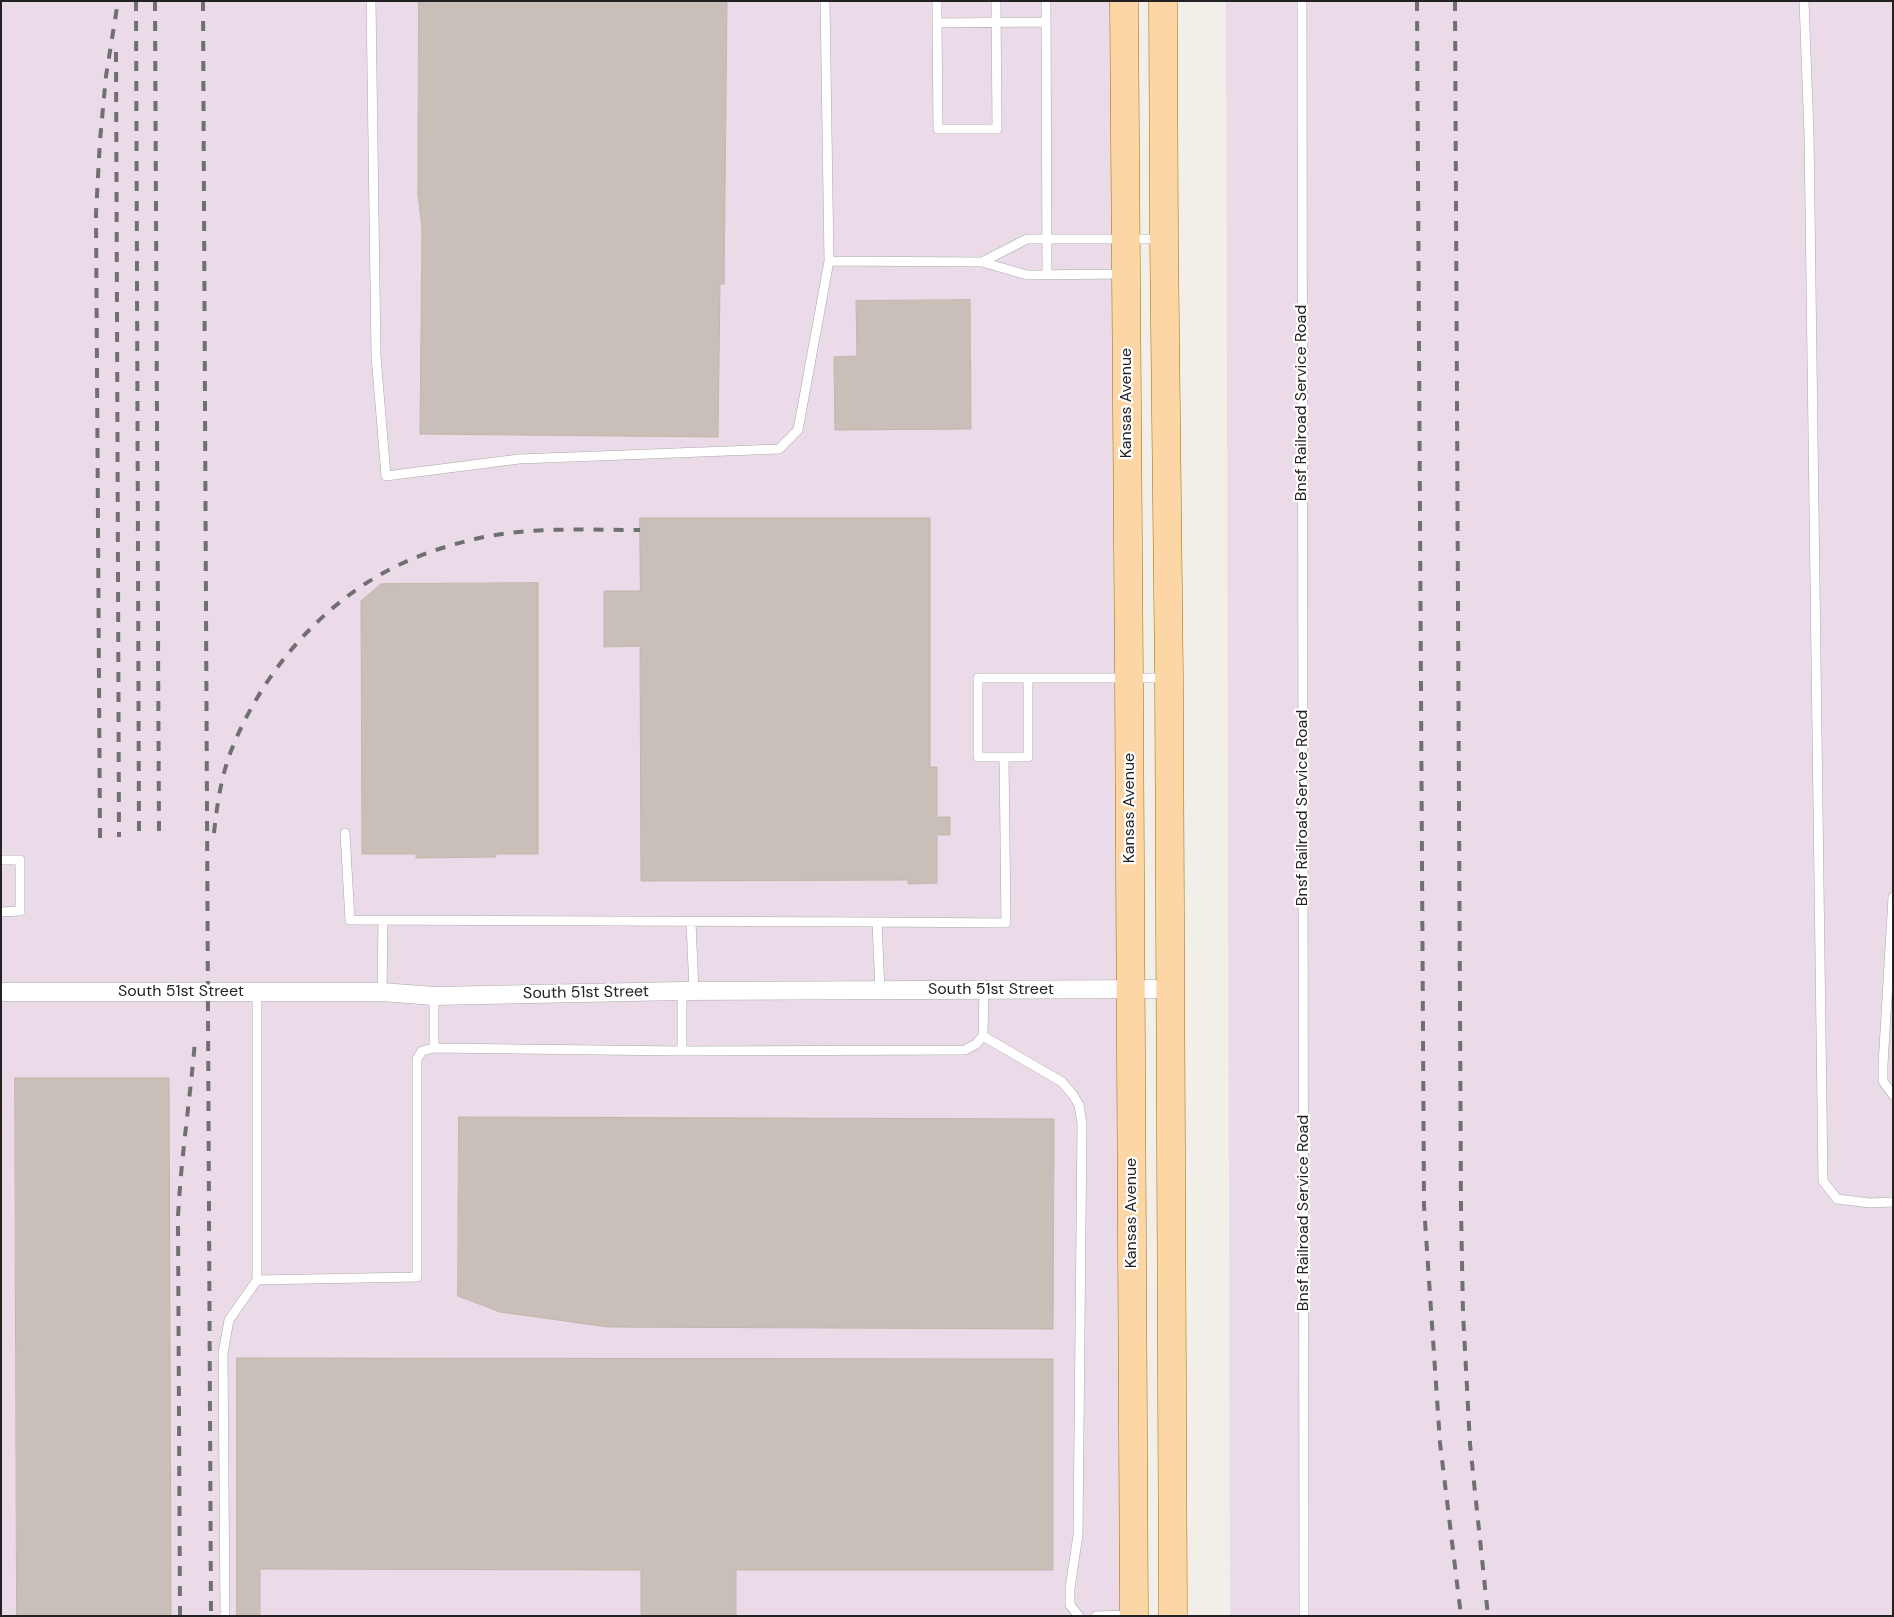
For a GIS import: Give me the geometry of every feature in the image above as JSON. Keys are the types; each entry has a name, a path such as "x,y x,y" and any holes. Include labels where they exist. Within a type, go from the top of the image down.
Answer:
{"main road":[{"name":"Kansas Avenue","path":"1124,1 1134,1616"},
{"path":"1163,1 1170,678 1174,1616"}],"street":[{"name":"South 51st Street","path":"1,992 382,992 434,996 688,991 1171,989"}],"lane":[{"path":"372,1 376,356 386,476 519,459 779,449 798,430 829,261 825,1"},
{"path":"937,1 938,128 997,129 996,1"},
{"path":"1046,1 1047,275"},
{"name":"Bnsf Railroad Service Road","path":"1302,1 1304,1616"},
{"path":"1804,1 1809,134 1823,1181 1836,1199 1893,1202"},
{"path":"937,23 1046,22"},
{"path":"982,262 1027,239 1164,239"},
{"path":"829,261 982,262 1027,276 1126,274"},
{"path":"1028,678 1028,757 978,757 978,678 1028,678 1129,678 1170,678"},
{"path":"345,833 350,920 1006,923 1004,757"},
{"path":"1,860 20,860 20,911 1,912"},
{"path":"1893,897 1883,1081 1893,1094"},
{"path":"382,992 383,921"},
{"path":"682,1051 688,991 691,922"},
{"path":"877,922 880,991"},
{"path":"257,1280 417,1277 417,1059 422,1051 434,1048 682,1051 965,1050 976,1044 983,1036 984,990"},
{"path":"225,1616 224,1353 229,1320 257,1280 257,992"},
{"path":"434,996 434,1048"},
{"path":"983,1036 1062,1082 1079,1105 1082,1123 1078,1535 1070,1588 1070,1605 1079,1616"},
{"path":"1096,1616 1134,1616"}],"shaded area":[{"path":"1,1 1118,1 1123,1616 1,1616"},
{"path":"1226,1 1893,1 1893,1616 1230,1616"}],"building":[{"path":"419,1 727,1 724,284 720,284 718,437 420,434 422,228 418,194"},
{"path":"970,300 971,429 835,430 834,357 857,356 856,301"},
{"path":"640,518 930,518 930,767 937,767 937,817 950,817 950,835 937,835 937,883 908,884 908,880 641,881 640,646 604,647 604,591 640,591"},
{"path":"538,583 538,854 496,854 496,857 416,858 416,854 362,854 361,601 381,584"},
{"path":"15,1078 169,1078 171,1616 17,1616"},
{"path":"459,1117 1054,1119 1053,1329 608,1327 500,1312 458,1296"},
{"path":"237,1358 1053,1359 1053,1570 736,1570 736,1616 641,1616 641,1570 260,1569 260,1616 237,1616"}],"railway":[{"path":"100,838 96,213 106,76 118,1"},
{"path":"136,1 139,836"},
{"path":"155,1 159,837"},
{"path":"203,1 211,1616"},
{"path":"1417,1 1424,1206 1440,1443 1461,1616"},
{"path":"1455,1 1463,1313 1470,1444 1488,1616"},
{"path":"116,52 119,837"},
{"path":"214,833 220,791 231,751 260,693 278,666 299,641 322,617 347,596 374,578 418,556 451,545 488,536 531,531 640,530"},
{"path":"180,1616 178,1217 195,1041"}]}
